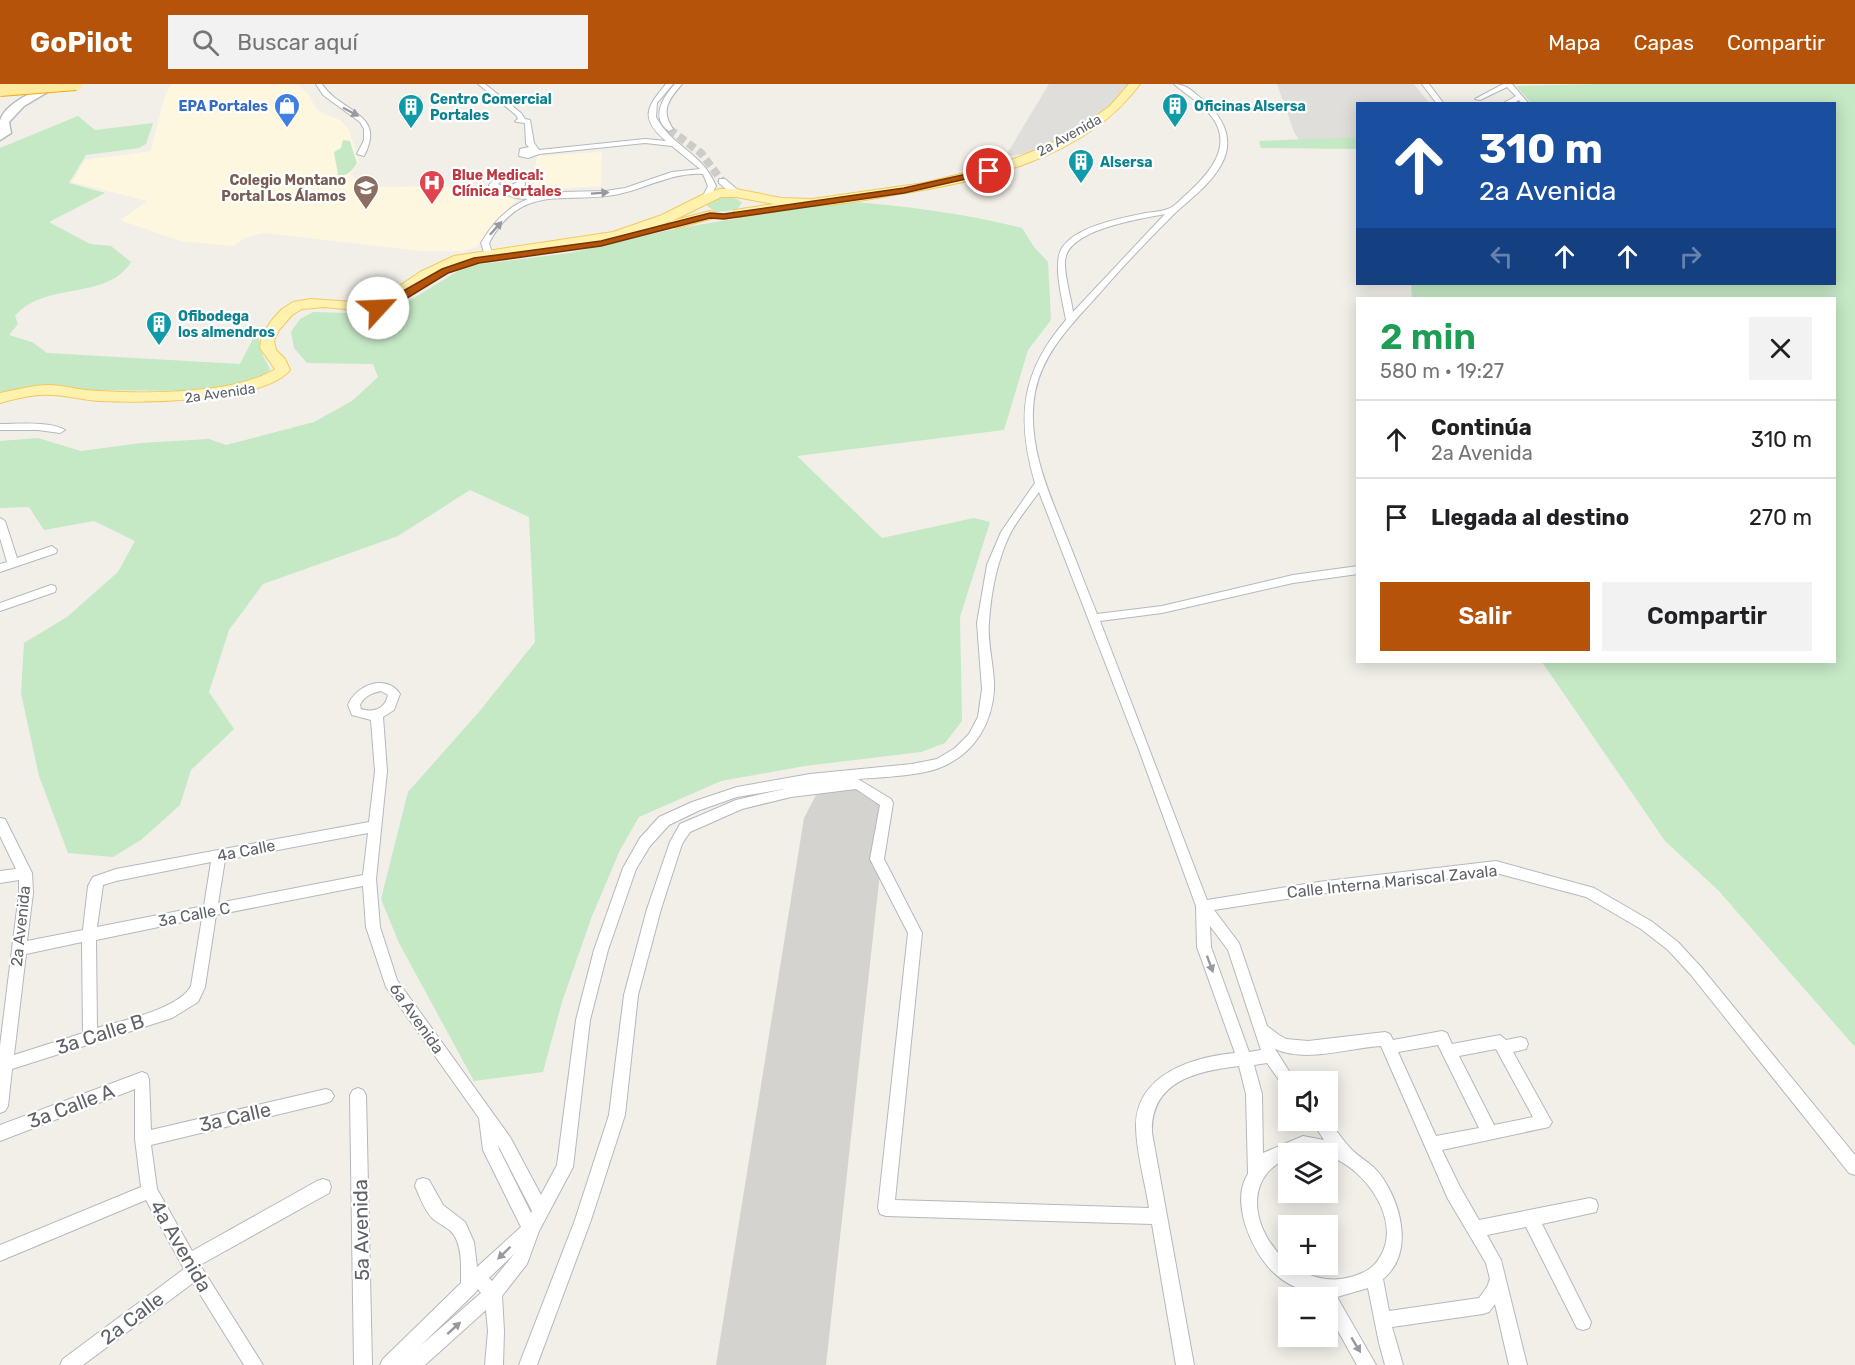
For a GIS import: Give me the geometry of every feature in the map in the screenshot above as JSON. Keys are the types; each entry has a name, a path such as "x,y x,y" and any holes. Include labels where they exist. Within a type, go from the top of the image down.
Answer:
{"highway":[{"path":"0,90 76,84"}],"main road":[{"path":"0,116 17,102 49,84"},
{"path":"2,135 6,132 4,122 12,111 29,98 56,84"},
{"name":"2a Avenida","path":"0,403 47,396 95,402 153,401 207,397 263,387 277,382 294,369 293,363 280,350 277,339 290,318 303,309 314,307 362,311 378,308 390,304 445,271 470,262 611,241 710,215 724,216 937,184 1016,162 1089,126 1112,109 1135,84"},
{"path":"736,192 748,202 745,210 739,213"},
{"name":"2a Avenida","path":"0,398 49,390 99,396 181,394 225,390 265,381 283,370 282,364 268,350 267,340 279,319 293,308 313,302 359,307 380,305 395,298 436,268 459,259 615,236 667,218 706,196 720,193 736,192 781,202 816,203"},
{"path":"706,196 700,208 710,215"}],"street":[{"path":"319,84 323,92 332,100 362,119 367,142 361,154"},
{"path":"481,84 519,114 535,152"},
{"path":"670,84 658,96 652,113 657,127 675,145 694,156 706,172 712,183 706,196"},
{"path":"669,129 661,116 661,111 666,98 680,84"},
{"path":"1177,84 1203,102 1216,119 1224,135 1224,146 1218,163 1070,320 1048,351 1033,381 1029,412 1030,429 1034,462 1040,483 1203,906 1234,947 1270,1056 1280,1071"},
{"path":"1425,84 1439,102"},
{"path":"1478,99 1508,84 1524,102"},
{"path":"1509,102 1520,97"},
{"path":"518,207 525,145 524,123"},
{"path":"505,190 535,152 645,141 675,145"},
{"path":"535,152 522,167 494,183 495,187 521,196 542,197 618,191 689,171 706,172"},
{"path":"722,180 736,192"},
{"path":"488,253 485,248 488,237 518,207 542,197"},
{"path":"1070,320 1061,260 1063,251 1072,241 1094,229 1174,210"},
{"path":"0,427 38,427 60,430"},
{"path":"409,1365 420,1358 493,1293 521,1258 531,1229 567,1159 583,1020 601,950 630,868 645,842 664,821 696,806 737,792 810,779 912,769 940,763 959,751 973,737 984,717 988,689 983,623 992,565 1006,532 1040,483"},
{"path":"0,521 13,564"},
{"path":"0,568 52,550"},
{"path":"1093,618 1148,613 1323,571 1356,570"},
{"path":"0,607 51,589"},
{"name":"6a Avenida","path":"377,715 381,771 369,879 373,927 391,983 486,1118 491,1150 531,1229"},
{"path":"528,1365 584,1220 617,1114 628,1036 631,994 654,909 676,842 685,828 740,804 791,792 858,784 887,803 877,859 915,933 886,1208 1160,1216"},
{"name":"2a Avenida","path":"0,823 25,873 26,892 0,1106"},
{"name":"4a Calle","path":"90,935 95,886 98,881 116,874 375,826"},
{"path":"210,910 219,856"},
{"name":"Calle Interna Mariscal Zavala","path":"1203,906 1318,888 1496,867 1589,892 1646,925 1673,946 1855,1167"},
{"path":"0,877 25,873"},
{"name":"3a Calle C","path":"19,949 369,879"},
{"path":"1203,906 1204,947 1245,1060 1254,1094 1256,1173"},
{"name":"3a Calle B","path":"4,1065 172,1011 193,997 198,987 210,910"},
{"path":"90,935 90,1037"},
{"path":"1262,1030 1286,1046 1302,1048 1362,1039 1385,1039 1454,1193 1493,1260 1518,1365"},
{"path":"1389,1047 1442,1038 1490,1134"},
{"path":"1432,1144 1544,1122 1500,1042 1449,1052"},
{"path":"1503,1047 1521,1044"},
{"path":"1185,1365 1144,1133 1143,1115 1150,1098 1172,1077 1192,1066 1270,1056"},
{"name":"3a Calle A","path":"0,1133 142,1078"},
{"name":"4a Avenida","path":"142,1078 149,1191 192,1267 254,1365"},
{"name":"5a Avenida","path":"358,1095 363,1365"},
{"name":"3a Calle","path":"144,1139 326,1096"},
{"path":"486,1118 505,1142 541,1211"},
{"path":"1327,1131 1345,1154"},
{"path":"1317,1287 1286,1273 1271,1259 1251,1225 1248,1206 1250,1189 1256,1173 1268,1158 1284,1148 1303,1144 1324,1146 1345,1154 1361,1165 1375,1179 1386,1196 1392,1213 1394,1232 1392,1249 1385,1265 1374,1277 1359,1286 1338,1290"},
{"path":"423,1186 437,1212 449,1218 459,1228 465,1239 473,1282"},
{"name":"2a Calle","path":"69,1365 192,1267 323,1187"},
{"path":"0,1253 149,1191"},
{"path":"1476,1229 1590,1206"},
{"path":"1530,1218 1583,1322"},
{"path":"389,1365 509,1247 531,1229"},
{"path":"1374,1277 1385,1341 1394,1365"},
{"path":"1383,1320 1483,1306 1494,1292 1498,1279"},
{"path":"473,1282 493,1293"},
{"path":"493,1293 496,1331 494,1365"},
{"path":"1338,1315 1367,1365"}],"shaded area":[{"path":"171,84 297,84 309,95 315,107 322,113 340,120 349,130 359,162 350,174 366,187 480,186 518,198 491,227 477,247 461,251 421,251 264,233 245,238 233,246 180,241 120,220 148,201 72,182 85,160 151,151 164,99"},
{"name":"Alsersa","path":"1049,84 1131,84 1112,104 1081,128 1028,153 1005,157"},
{"path":"1277,84 1414,84 1428,102 1356,102 1356,137 1300,141 1294,132"},
{"path":"602,152 601,186 532,190 537,156"}],"green space":[{"path":"1855,84 1855,1047 1718,890 1665,841 1543,663 1836,663 1836,297 1412,297 1411,285 1836,285 1836,102 1530,102 1516,86"},
{"path":"78,116 95,130 153,123 146,144 139,148 86,155 69,183 105,193 49,222 90,244 111,246 131,262 120,274 107,282 42,298 27,305 15,316 18,324 9,335 32,342 47,353 240,364 255,335 258,336 263,356 270,369 265,376 255,381 186,391 94,390 64,387 0,393 0,148"},
{"path":"1356,137 1356,149 1261,148 1259,141"},
{"path":"343,140 350,141 357,163 349,172 338,175 334,152 341,148"},
{"path":"730,196 742,202 737,210 716,212 707,206 719,197"},
{"path":"843,201 933,211 1022,228 1034,247 1048,262 1051,320 1028,350 1004,430 797,456 882,538 974,518 990,522 960,617 962,721 945,743 921,752 805,766 721,781 639,817 620,850 592,916 562,1002 543,1072 474,1081 399,943 381,899 408,792 478,713 535,642 529,517 470,490 398,536 263,584 229,630 209,692 234,729 191,770 180,805 141,840 113,857 68,853 39,776 21,693 24,643 67,617 118,572 135,541 94,521 44,530 29,507 0,508 0,441 38,438 81,451 141,443 209,439 226,445 314,422 352,401 378,377 373,364 307,363 294,348 291,332 300,319 313,312 374,314 401,306 466,266 570,253 674,229"}],"runway":[{"path":"771,1365 845,818"}],"tunnel":[{"path":"669,129 701,153 722,181"}],"place":[{"name":"EPA Portales","path":"287,129"},
{"name":"Oficinas Alsersa","path":"1175,129"},
{"name":"Centro Comercial Portales","path":"411,130"},
{"name":"Alsersa","path":"1081,185"},
{"name":"Blue Medical: Clínica Portales","path":"432,206"},
{"name":"Colegio Montano Portal Los Álamos","path":"366,211"},
{"name":"Ofibodega los almendros","path":"159,347"}],"route":[{"path":"378,308 390,304 445,271 478,260 627,238 710,215 732,215 904,190 989,171"}]}
